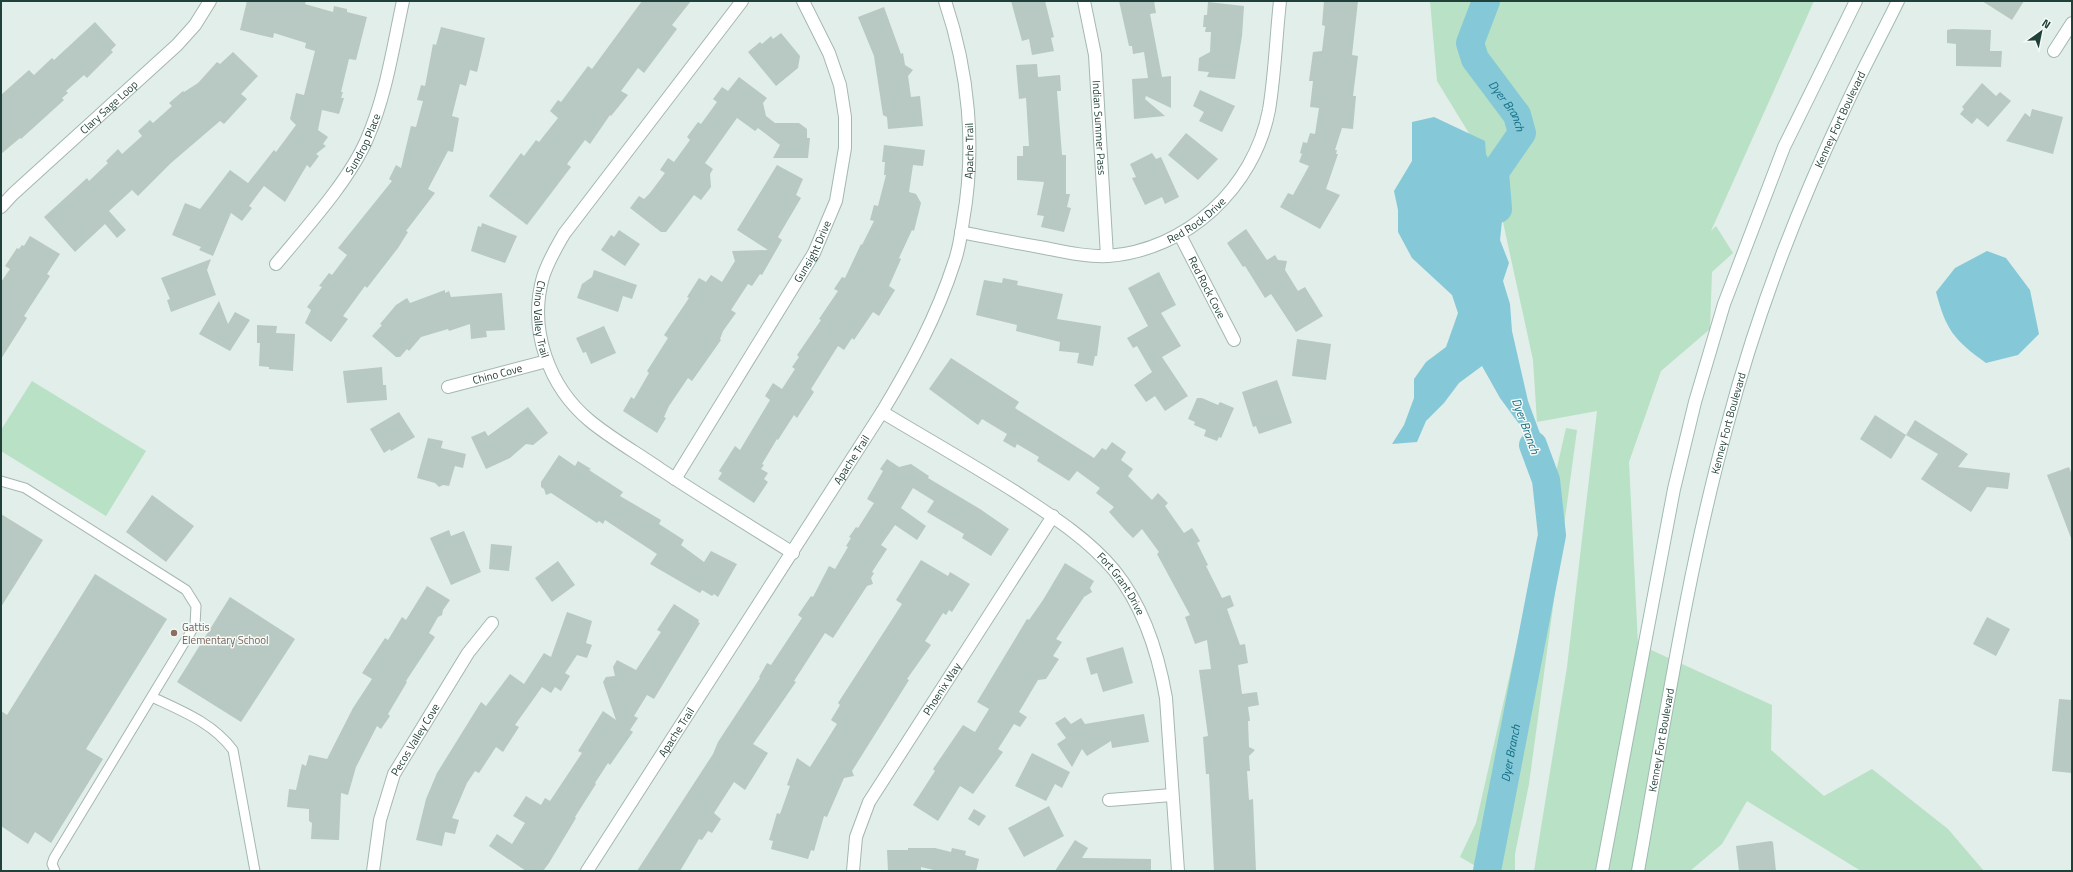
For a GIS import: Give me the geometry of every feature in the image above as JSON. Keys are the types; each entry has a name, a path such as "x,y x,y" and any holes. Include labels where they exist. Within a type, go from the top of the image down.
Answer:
{"street":[{"name":"Clary Sage Loop","path":"1,207 13,194 177,45 195,25 210,1"},
{"name":"Sundrop Place","path":"276,264 311,223 346,176 367,140 379,108 402,1"},
{"name":"Chino Valley Trail","path":"742,1 569,228 552,254 543,277 539,301 540,338 547,361 564,393 589,420 675,479 793,553"},
{"name":"Gunsight Drive","path":"675,479 814,253 836,201 845,148 845,117 840,85 829,52 803,1"},
{"name":"Apache Trail","path":"587,871 793,553 882,412 910,364 935,314 955,261 968,194 968,107 961,56 945,1"},
{"name":"Indian Summer Pass","path":"1084,1 1094,55 1098,91 1107,256"},
{"name":"Red Rock Drive","path":"961,232 1070,253 1107,256 1142,250 1162,244 1180,235 1207,216 1230,192 1249,163 1261,137 1269,110 1280,1"},
{"path":"1602,871 1674,489 1695,402 1724,304 1784,147 1856,1"},
{"name":"Kenney Fort Boulevard","path":"1638,871 1687,600 1727,424 1775,273 1798,215 1843,112 1898,1"},
{"path":"2054,52 2072,23"},
{"name":"Red Rock Cove","path":"1180,235 1234,340"},
{"name":"Chino Cove","path":"448,387 547,361"},
{"name":"Fort Grant Drive","path":"882,412 1053,516 1074,532 1114,571 1130,594 1143,618 1154,644 1166,698 1178,871"},
{"name":"Phoenix Way","path":"853,871 856,837 869,802 1053,516"},
{"name":"Pecos Valley Cove","path":"373,871 380,820 394,774 468,653 492,623"},
{"path":"1109,800 1172,795"}],"lane":[{"path":"1,481 25,488 186,590 196,606 195,625 54,858 52,864 55,871"},
{"path":"152,697 207,724 224,738 233,750 255,871"}],"green space":[{"path":"1430,1 1814,1 1711,231 1716,226 1733,253 1712,272 1710,329 1661,371 1629,462 1638,644 1772,705 1771,750 1824,796 1872,769 1948,829 1984,871 1861,871 1747,801 1722,844 1690,871 1534,871 1567,667 1597,411 1537,422 1533,360 1503,222 1470,135 1437,81"},
{"path":"32,381 146,451 106,516 1,451 1,430"},
{"path":"1566,428 1577,430 1529,784 1515,854 1515,871 1484,871 1460,857 1476,823"}],"water":[{"path":"1434,117 1485,141 1486,154 1495,172 1503,212 1500,240 1509,263 1503,281 1510,304 1512,331 1528,401 1541,436 1549,464 1546,480 1532,457 1525,432 1500,398 1482,366 1459,383 1444,403 1426,421 1417,442 1392,444 1404,425 1414,398 1414,379 1426,362 1446,347 1458,313 1452,295 1412,258 1398,232 1398,210 1394,191 1412,161 1412,122"},
{"path":"1987,251 2006,258 2030,290 2039,334 2018,355 1986,363 1966,348 1953,333 1944,316 1936,292 1955,268"}],"building":[{"path":"247,1 306,1 305,4 333,12 334,6 347,9 347,12 367,17 356,60 349,59 341,92 343,92 341,98 344,98 339,114 322,110 318,130 328,137 323,144 326,146 316,154 319,156 310,168 307,165 285,202 264,186 249,206 252,208 242,221 231,213 213,256 199,250 201,247 172,235 185,203 200,209 230,170 248,183 274,150 276,152 296,125 290,119 296,93 304,95 315,51 305,48 306,43 274,33 273,38 240,30"},
{"path":"642,1 691,1 672,25 677,29 644,73 638,68 621,91 628,95 611,116 610,115 590,144 585,140 567,164 571,167 527,225 489,196 521,153 524,156 536,140 539,142 558,118 550,111 558,100 561,102 588,66 592,69"},
{"path":"1011,1 1045,1 1054,37 1051,38 1054,51 1032,55 1029,39 1022,41"},
{"path":"1119,1 1154,1 1156,13 1150,14 1162,77 1171,76 1171,108 1146,96 1145,99 1165,116 1134,119 1132,79 1148,78 1144,52 1133,54 1132,46 1129,46"},
{"path":"1324,1 1358,1 1352,55 1358,56 1353,96 1356,96 1353,129 1342,128 1335,150 1337,150 1336,154 1338,154 1326,189 1340,195 1320,229 1280,207 1288,193 1293,195 1309,166 1299,162 1302,154 1300,153 1303,142 1307,143 1310,133 1315,134 1319,108 1310,107 1313,81 1309,81 1313,52 1322,51 1325,26 1322,25"},
{"path":"1982,1 2024,1 2012,20"},
{"path":"1208,2 1244,6 1242,36 1235,79 1207,77 1209,72 1198,71 1199,58 1210,52 1211,32 1205,32 1206,27 1203,27 1204,15 1207,15"},
{"path":"884,7 901,54 903,53 905,65 913,70 908,76 911,97 920,96 923,126 888,129 887,117 883,115 874,56 858,17"},
{"path":"95,22 116,45 111,50 113,52 87,78 84,75 66,91 68,93 62,98 64,100 21,139 20,138 1,154 1,95 29,70 34,75 52,58 54,60"},
{"path":"441,27 485,38 477,72 470,70 466,86 460,84 452,116 459,118 453,152 448,151 428,189 435,193 406,231 408,232 398,248 367,288 365,286 343,316 348,319 331,342 305,323 311,310 307,307 322,287 319,286 329,273 332,275 347,255 338,248 392,181 389,179 396,165 401,168 411,126 416,127 423,101 417,100 421,85 425,86 433,44 436,45"},
{"path":"1947,30 1991,30 1990,51 2002,51 2001,67 1956,66 1956,44 1947,43"},
{"path":"781,33 800,56 798,68 776,86 748,52 760,42 762,44 771,36 773,39"},
{"path":"233,52 258,76 241,94 247,99 224,124 220,121 171,163 138,196 132,190 109,211 126,230 117,238 105,224 75,252 44,217 87,178 89,181 108,163 106,161 118,149 122,154 142,136 138,131 150,120 153,123 172,106 169,103 183,91 184,92 198,83 217,62 220,64"},
{"path":"1037,64 1038,77 1060,75 1061,91 1057,91 1062,155 1066,155 1066,194 1070,194 1067,207 1071,208 1064,232 1041,227 1044,216 1037,215 1044,182 1017,180 1017,156 1023,156 1023,146 1029,146 1026,98 1019,99 1016,65"},
{"path":"739,77 767,98 763,103 766,116 775,123 799,123 807,129 807,138 810,138 808,158 773,158 780,145 758,128 755,131 737,118 705,163 713,169 710,174 711,187 701,200 694,195 666,232 661,232 630,208 639,196 644,199 650,193 665,173 660,170 668,158 674,162 690,140 687,137 698,122 701,124 717,102 713,99 722,87 728,91"},
{"path":"1982,83 1996,96 2000,92 2011,101 1988,127 1977,118 1972,124 1960,114 1964,109 1962,107"},
{"path":"1200,90 1235,106 1222,132 1199,121 1204,112 1193,106"},
{"path":"2032,109 2063,117 2053,154 2006,141 2025,113 2030,117"},
{"path":"1186,133 1218,159 1198,180 1168,155"},
{"path":"884,145 925,150 923,166 913,165 909,192 916,194 921,203 914,231 912,230 899,258 901,259 889,286 895,290 879,316 873,312 854,340 852,338 844,350 838,346 811,389 814,392 797,418 794,415 762,464 764,465 761,469 768,473 764,479 768,482 754,503 718,479 722,473 719,471 735,446 740,450 770,400 765,396 773,383 782,389 795,369 792,367 799,357 797,355 821,320 819,319 838,291 834,289 842,277 845,278 861,244 862,245 874,221 870,220 874,205 878,206 886,175 884,175 885,162 882,162"},
{"path":"1152,153 1156,159 1161,157 1179,197 1165,204 1162,197 1145,205 1132,178 1136,177 1130,164"},
{"path":"777,165 803,179 796,195 801,198 778,237 782,240 762,275 760,274 752,286 748,284 731,310 736,313 723,331 721,340 692,381 688,378 669,406 664,417 666,418 657,433 623,411 631,397 634,399 649,373 647,371 668,338 664,335 689,298 687,297 699,278 706,282 711,275 722,282 735,261 732,251 768,250 737,230"},
{"path":"482,223 517,236 505,263 471,251 478,226 481,227"},
{"path":"1246,229 1267,260 1275,255 1278,260 1287,261 1285,270 1298,291 1305,287 1323,316 1296,332 1271,294 1265,298 1245,266 1243,267 1227,243"},
{"path":"619,230 640,244 625,266 601,250 611,235 614,237"},
{"path":"30,236 60,254 47,274 50,276 24,316 27,318 1,359 1,282 10,269 5,266 17,248 19,249 22,245 24,246"},
{"path":"211,259 207,270 216,295 171,312 167,300 170,299 161,278"},
{"path":"594,270 637,285 632,299 623,296 618,312 577,298 582,284 592,277"},
{"path":"1159,272 1176,305 1161,313 1181,346 1162,357 1188,396 1165,411 1155,396 1146,402 1134,385 1152,372 1137,346 1133,348 1127,338 1148,326 1128,288"},
{"path":"1003,278 1018,281 1017,285 1063,294 1057,319 1101,326 1097,356 1095,356 1093,366 1077,363 1079,353 1059,351 1060,342 1016,331 1017,325 976,315 984,280 1002,283"},
{"path":"445,290 445,293 449,291 451,297 502,293 505,330 486,331 487,337 471,339 470,324 449,331 448,329 421,337 409,351 407,349 400,357 396,357 372,336 396,305 407,298 410,303"},
{"path":"219,301 228,324 235,312 250,320 230,351 199,334"},
{"path":"257,325 277,326 276,333 295,334 293,371 269,369 269,367 259,366 260,343 257,343"},
{"path":"604,326 616,353 591,364 586,352 583,353 576,338"},
{"path":"1297,339 1331,344 1326,380 1292,376"},
{"path":"951,358 1019,402 1015,408 1094,458 1102,448 1106,450 1112,442 1126,452 1121,460 1133,469 1128,476 1152,500 1158,493 1168,503 1165,506 1184,533 1192,528 1200,541 1197,543 1208,565 1206,566 1222,598 1230,595 1234,606 1227,609 1240,645 1245,644 1248,663 1238,665 1242,694 1257,692 1259,705 1248,707 1250,721 1248,721 1249,747 1255,750 1249,756 1250,771 1247,771 1249,800 1253,799 1256,871 1214,871 1209,774 1206,774 1203,737 1208,736 1199,670 1211,669 1207,640 1195,644 1185,617 1190,615 1157,554 1159,552 1142,529 1133,538 1109,512 1114,507 1096,493 1100,488 1077,471 1069,481 1037,461 1039,457 1017,444 1015,448 1003,441 1007,434 982,419 978,425 929,389"},
{"path":"382,367 383,385 386,385 387,400 347,403 343,371"},
{"path":"1277,380 1292,423 1259,434 1256,426 1253,427 1242,392"},
{"path":"1197,398 1202,398 1218,405 1220,402 1234,408 1221,438 1219,437 1217,441 1204,436 1206,430 1194,425 1195,422 1188,419"},
{"path":"528,407 548,433 533,445 526,444 510,458 486,469 471,437 485,431 488,436"},
{"path":"399,412 415,437 391,451 390,449 384,453 370,429"},
{"path":"1875,415 1906,435 1891,459 1860,439"},
{"path":"1915,420 1968,454 1958,467 2010,473 2008,489 1987,487 1971,512 1921,479 1938,454 1906,435"},
{"path":"428,438 443,441 441,448 466,454 463,468 455,466 449,486 443,485 439,487 435,483 417,478"},
{"path":"559,455 575,466 578,461 591,469 589,470 623,492 620,496 661,520 659,524 684,540 681,545 704,562 711,551 737,564 718,597 714,594 712,596 702,590 700,593 650,564 657,554 605,520 603,524 599,521 597,523 551,493 546,495 544,489 541,487 541,482"},
{"path":"887,459 899,467 911,464 929,476 928,478 980,509 1009,529 991,556 962,538 964,534 927,512 934,501 913,488 901,508 926,526 917,540 895,525 881,545 887,549 872,572 874,573 871,578 873,584 867,586 833,638 825,633 794,681 796,682 753,744 768,753 745,790 734,782 714,813 721,819 712,833 708,831 702,840 699,839 680,871 637,871 713,754 718,742 760,678 759,677 767,663 771,665 802,618 798,615 811,596 813,597 829,566 835,569 848,547 846,546 851,538 849,537 856,527 858,528 874,503 867,499 883,471 880,469"},
{"path":"2069,467 2072,475 2071,538 2047,475"},
{"path":"152,495 194,526 166,562 126,532"},
{"path":"1,514 43,540 1,607"},
{"path":"449,530 451,536 464,531 481,572 451,585 430,538"},
{"path":"491,544 512,546 509,571 489,569"},
{"path":"921,560 948,576 950,572 970,584 952,612 949,610 946,615 943,613 925,641 931,645 907,679 909,680 852,771 854,776 844,778 827,817 824,816 814,851 811,850 808,859 771,849 773,841 769,840 777,813 780,814 790,786 787,785 797,758 810,767 837,724 831,720 840,705 838,703 902,604 896,600"},
{"path":"558,561 575,585 552,602 535,578"},
{"path":"1065,563 1094,581 1090,588 1092,592 1084,597 1056,639 1062,642 1053,656 1059,659 1046,679 1038,680 1019,712 1027,717 1020,727 1014,724 998,749 1003,752 973,794 960,786 938,821 913,805 935,771 933,769 963,725 975,732 989,709 977,702 1027,619 1029,620 1043,600"},
{"path":"95,574 167,619 86,749 103,759 51,843 35,832 28,844 1,826 1,711 7,715"},
{"path":"427,586 450,600 443,610 442,615 438,617 429,633 435,637 406,681 407,682 388,714 390,716 381,729 377,726 356,767 348,795 341,793 339,840 311,839 312,823 309,821 309,809 287,807 289,789 296,790 302,764 306,766 309,755 327,759 353,708 372,679 362,673 385,638 388,640 402,617 406,620"},
{"path":"230,597 295,639 241,722 177,682"},
{"path":"674,604 699,620 698,622 700,623 654,699 647,695 634,716 638,718 630,730 633,732 610,765 608,763 595,783 596,784 549,863 543,871 526,871 489,846 497,834 512,844 525,823 513,816 526,796 541,805 545,798 550,801 582,753 578,751 603,711 616,720 603,682 606,677 615,676 613,667 617,660 636,670 661,632 657,630"},
{"path":"567,612 592,621 586,643 592,645 587,658 577,655 565,673 570,676 561,691 555,687 551,693 542,687 515,725 519,727 503,752 496,747 479,773 475,771 467,783 452,818 459,820 455,834 445,832 442,846 416,840 426,799 437,773 481,702 486,706 510,674 524,684 544,653 551,657"},
{"path":"1987,617 2010,629 1996,656 1973,644"},
{"path":"1123,647 1133,683 1103,692 1097,673 1091,675 1086,658"},
{"path":"2059,699 2072,700 2072,773 2052,771"},
{"path":"1144,714 1149,742 1112,748 1111,741 1087,756 1082,749 1072,767 1057,744 1066,738 1055,723 1065,717 1071,724 1081,718 1085,724"},
{"path":"1032,753 1070,772 1062,788 1055,784 1046,801 1015,786"},
{"path":"1049,806 1064,836 1024,857 1008,828"},
{"path":"974,809 986,816 979,826 968,819"},
{"path":"1075,840 1088,848 1082,858 1151,859 1151,871 1055,871"},
{"path":"1771,841 1773,842 1776,871 1739,871 1736,846"},
{"path":"908,848 935,848 951,852 952,848 966,851 965,855 979,859 976,871 938,871 921,867 921,871 888,871 887,850 908,850"}],"waterway":[{"name":"Dyer Branch","path":"1486,1 1470,43 1475,59 1517,115 1522,133 1495,172 1498,209"},
{"name":"Dyer Branch","path":"1487,871 1552,535 1546,480 1533,445"}],"place":[{"name":"Gattis Elementary School","path":"174,633"}]}
